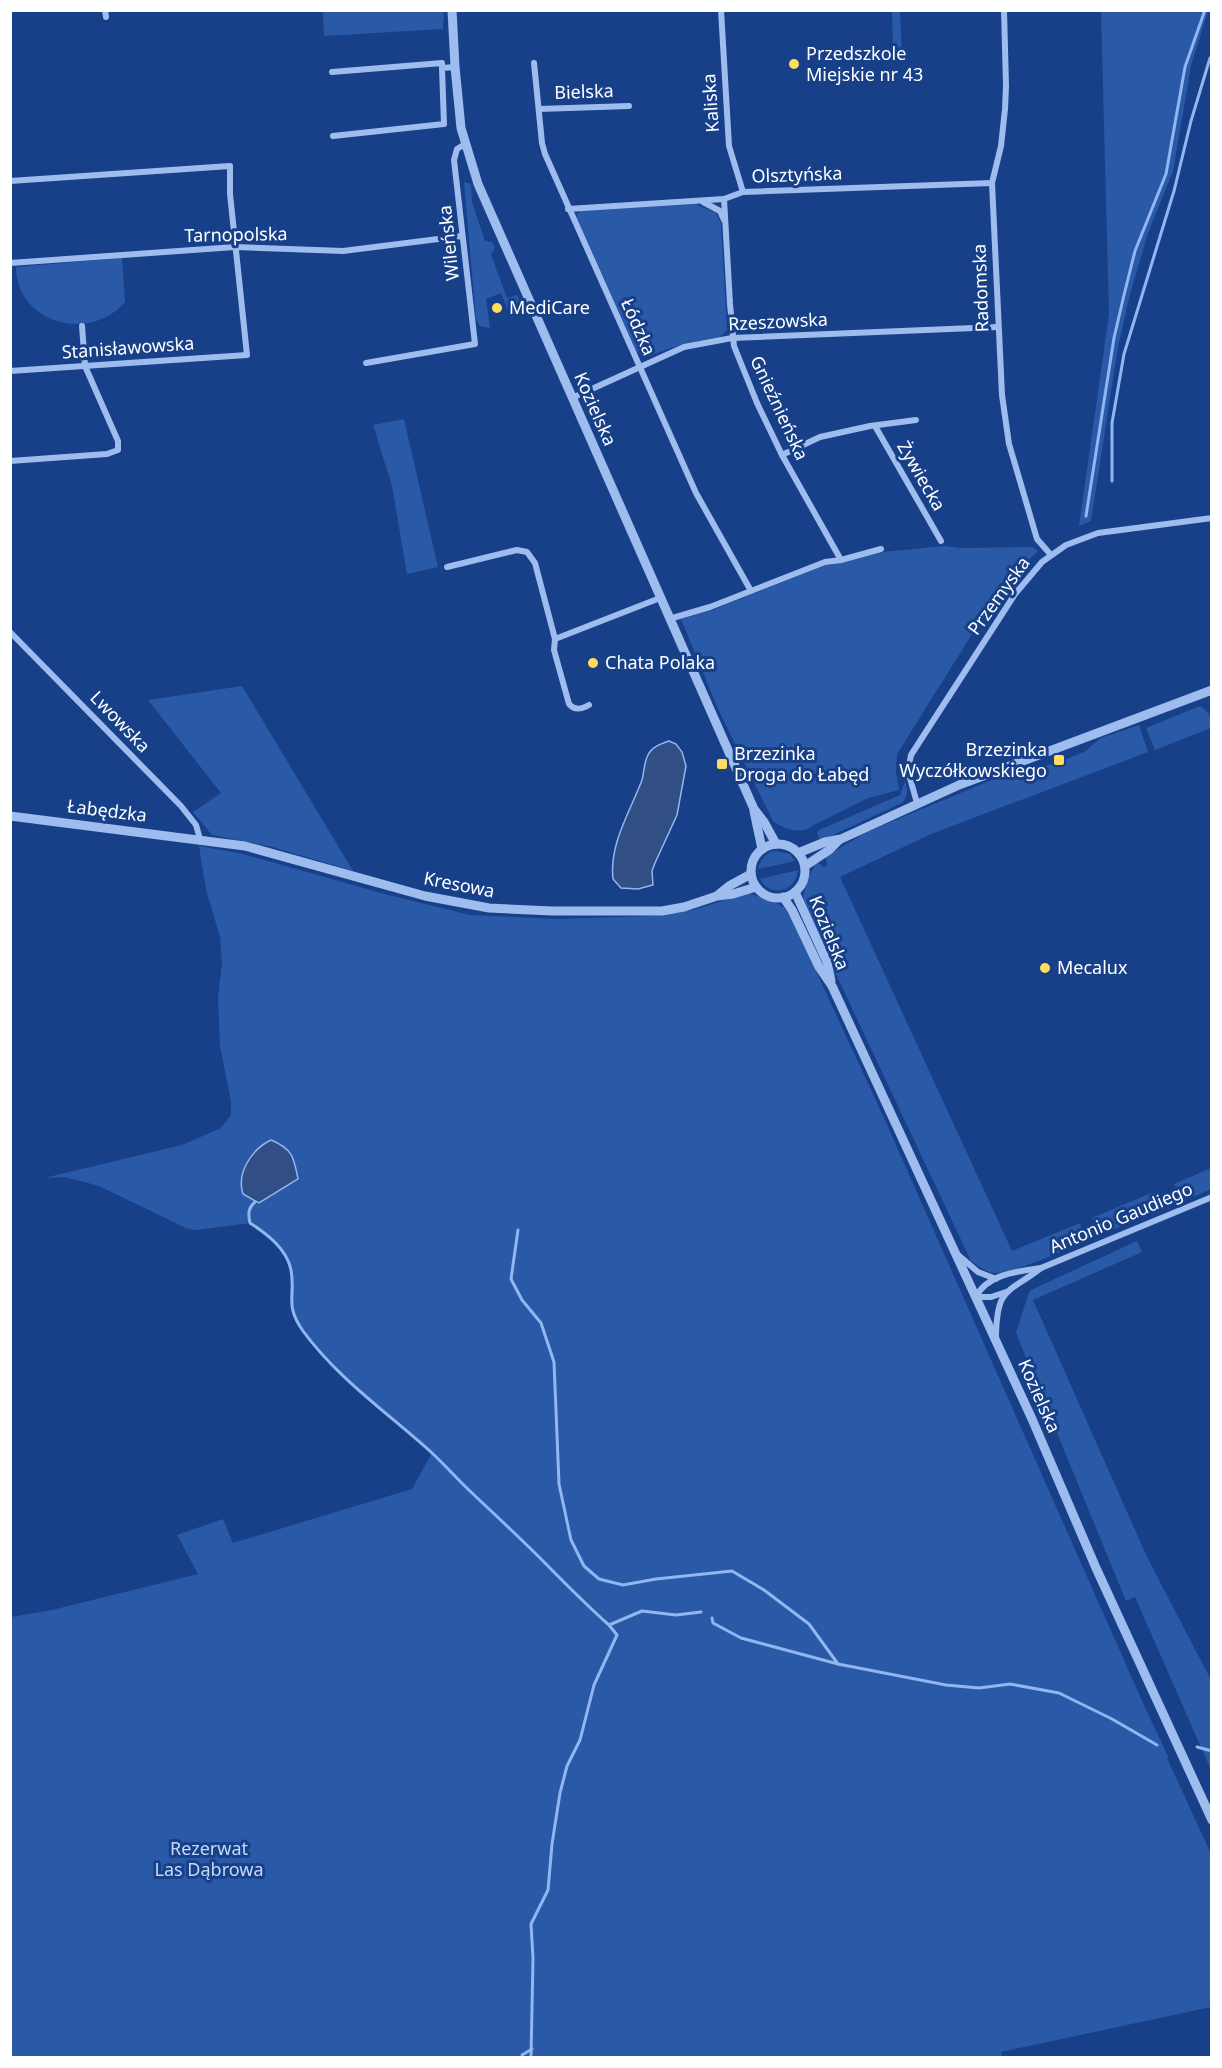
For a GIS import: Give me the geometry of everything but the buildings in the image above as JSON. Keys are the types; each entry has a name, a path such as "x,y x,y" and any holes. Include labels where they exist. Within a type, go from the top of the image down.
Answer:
{"street":[{"name":"Kozielska","path":"452,10 455,67 465,144 478,184 754,809 762,849"},
{"name":"Kaliska","path":"721,10 729,146 743,192"},
{"name":"Radomska","path":"1004,10 1005,109 1001,146 992,183 1002,395 1010,444 1038,539 1051,555"},
{"path":"332,72 442,63 444,124 333,136"},
{"name":"Łódzka","path":"534,63 545,154 696,493 751,591"},
{"path":"442,68 455,67"},
{"name":"Bielska","path":"539,109 629,106"},
{"name":"Wileńska","path":"366,363 475,344 454,160 457,149 465,144"},
{"path":"10,181 230,166 235,247"},
{"name":"Olsztyńska","path":"568,209 724,199 743,192 992,183"},
{"name":"Gnieźnieńska","path":"724,199 732,338 739,362 782,455 842,560"},
{"path":"700,200 720,212 725,222"},
{"name":"Tarnopolska","path":"10,263 235,247 343,251 462,236"},
{"name":"Stanisławowska","path":"10,371 247,355 235,247"},
{"path":"10,461 107,454 118,450 118,441 85,366 82,326"},
{"name":"Rzeszowska","path":"572,398 684,347 732,338 998,327"},
{"name":"Żywiecka","path":"782,455 820,438 916,420"},
{"name":"Żywiecka","path":"875,426 941,541"},
{"name":"Przemyska","path":"917,803 908,771 911,755 1029,575 1066,545 1098,533 1212,518"},
{"path":"669,619 710,607 825,562 842,560 881,549"},
{"path":"447,567 517,550 524,550 531,555 555,639 554,650 569,704 574,709 589,705"},
{"path":"555,639 660,598"},
{"name":"Lwowska","path":"10,632 181,806 196,825 200,839"},
{"path":"798,853 825,842 841,839 917,803 1212,690"},
{"name":"Kozielska","path":"754,809 776,844"},
{"name":"Łabędzka","path":"10,816 200,839"},
{"name":"Kresowa","path":"200,839 261,849 425,896 489,908 552,911 662,910 684,907 756,887"},
{"path":"805,866 841,839"},
{"path":"776,844 788,845 798,853 805,866 804,878 795,892 783,897 770,897 762,893 756,887 751,874 753,860 762,849 776,844"},
{"name":"Kresowa","path":"717,896 729,886 751,874"},
{"name":"Kozielska","path":"795,892 827,962 832,986"},
{"name":"Kozielska","path":"783,897 792,910 819,967 832,986 996,1339 1095,1569 1212,1820"},
{"name":"Antonio Gaudiego","path":"976,1297 991,1297 1006,1292 1041,1268 1212,1197"},
{"path":"956,1253 978,1272 996,1279"},
{"name":"Antonio Gaudiego","path":"976,1297 983,1286 996,1279 1021,1271 1041,1268"},
{"path":"996,1339 997,1310 1006,1292"}],"green space":[{"path":"323,11 444,11 443,29 324,36"},
{"path":"892,11 900,11 902,56 893,57"},
{"path":"1101,11 1208,11 1191,66 1173,171 1148,233 1129,298 1118,347 1091,521 1079,526 1109,314"},
{"path":"464,182 471,184 472,202 485,241 492,242 495,247 491,255 507,298 517,295 524,311 511,318 501,293 486,299 490,328 480,326 476,320"},
{"path":"695,204 716,213 721,223 727,330 720,337 683,344 648,356 641,355 636,350 577,214 581,211"},
{"path":"122,258 125,302 110,315 93,322 75,324 58,321 42,314 29,302 20,287 16,267"},
{"path":"404,419 438,567 407,574 392,486 373,425"},
{"path":"944,546 960,548 1032,547 1038,551 1019,569 984,615 897,754 896,772 899,790 868,798 808,829 792,830 777,824 773,821 719,711 681,619 710,611 823,566 883,552"},
{"path":"242,686 353,871 273,847 212,835 193,812 221,793 148,700"},
{"path":"1200,706 1209,715 1211,728 1155,750 1146,728"},
{"path":"1139,725 1148,752 931,834 840,877 1012,1251 1080,1223 1081,1232 1078,1241 1064,1250 1039,1261 1003,1272 989,1272 971,1261 803,904 805,887 817,862 823,867 827,866 826,856 867,832 1006,774 1056,763 1084,752 1101,738"},
{"path":"905,782 907,793 902,803 820,841 817,833 819,830 900,795"},
{"name":"Rezerwat Las Dąbrowa","path":"199,846 243,854 381,893 470,915 557,919 653,916 693,910 748,893 773,901 785,908 884,1118 1211,1854 1211,2007 1001,2052 1002,2058 11,2058 11,1617 52,1610 198,1574 177,1535 223,1519 233,1543 412,1489 432,1453 337,1372 302,1329 293,1314 290,1301 291,1269 280,1248 271,1238 250,1223 188,1229 99,1186 65,1177 44,1178 182,1145 221,1128 231,1115 231,1102 220,1046 218,998 222,963 220,937 206,890"},
{"path":"774,851 790,854 795,861 758,869 763,858"},
{"path":"798,870 793,883 782,890 770,889 760,879"},
{"path":"1211,1168 1211,1189 1190,1197 1181,1195 1174,1184"},
{"path":"1151,1193 1156,1204 1147,1215 1112,1230 1097,1228 1092,1218"},
{"path":"1137,1241 1142,1252 1033,1300 1147,1557 1211,1680 1211,1770 1135,1597 1126,1601 1016,1333 1031,1290"}],"shaded area":[{"path":"669,741 676,744 682,752 686,766 677,815 652,871 653,885 638,889 621,888 613,879 617,841 642,780 649,754 656,746"},
{"path":"271,1140 284,1147 291,1155 298,1179 259,1203 243,1194 242,1178 247,1162 258,1149"}],"waterway":[{"path":"1086,516 1114,338 1124,295 1135,251 1166,174 1185,67 1205,10"},
{"path":"1112,481 1112,423 1124,354 1174,191 1191,121 1210,58"},
{"path":"255,1202 249,1211 250,1223 269,1237 281,1249 289,1262 294,1314 297,1322 317,1349 348,1381 432,1453 600,1617 609,1625 642,1611 676,1615 701,1612"},
{"path":"518,1230 511,1279 522,1300 541,1323 554,1362 559,1484 571,1540 584,1566 599,1579 623,1585 732,1571 764,1590 809,1624 838,1664"},
{"path":"712,1618 713,1623 741,1638 838,1664 946,1685 979,1688 1010,1684 1059,1693 1112,1719 1157,1745"},
{"path":"531,2058 533,1958 531,1924 548,1890 552,1844 567,1766 580,1740 594,1685 617,1635 609,1625"},
{"path":"1197,1747 1212,1751"},
{"path":"522,2055 532,2049"}],"place":[{"name":"Przedszkole Miejskie nr 43","path":"794,64"},
{"name":"MediCare","path":"497,308"},
{"name":"Chata Polaka","path":"593,663"},
{"name":"Brzezinka Wyczółkowskiego","path":"1059,760"},
{"name":"Brzezinka Droga do Łabęd","path":"722,764"},
{"name":"Mecalux","path":"1045,968"}]}
